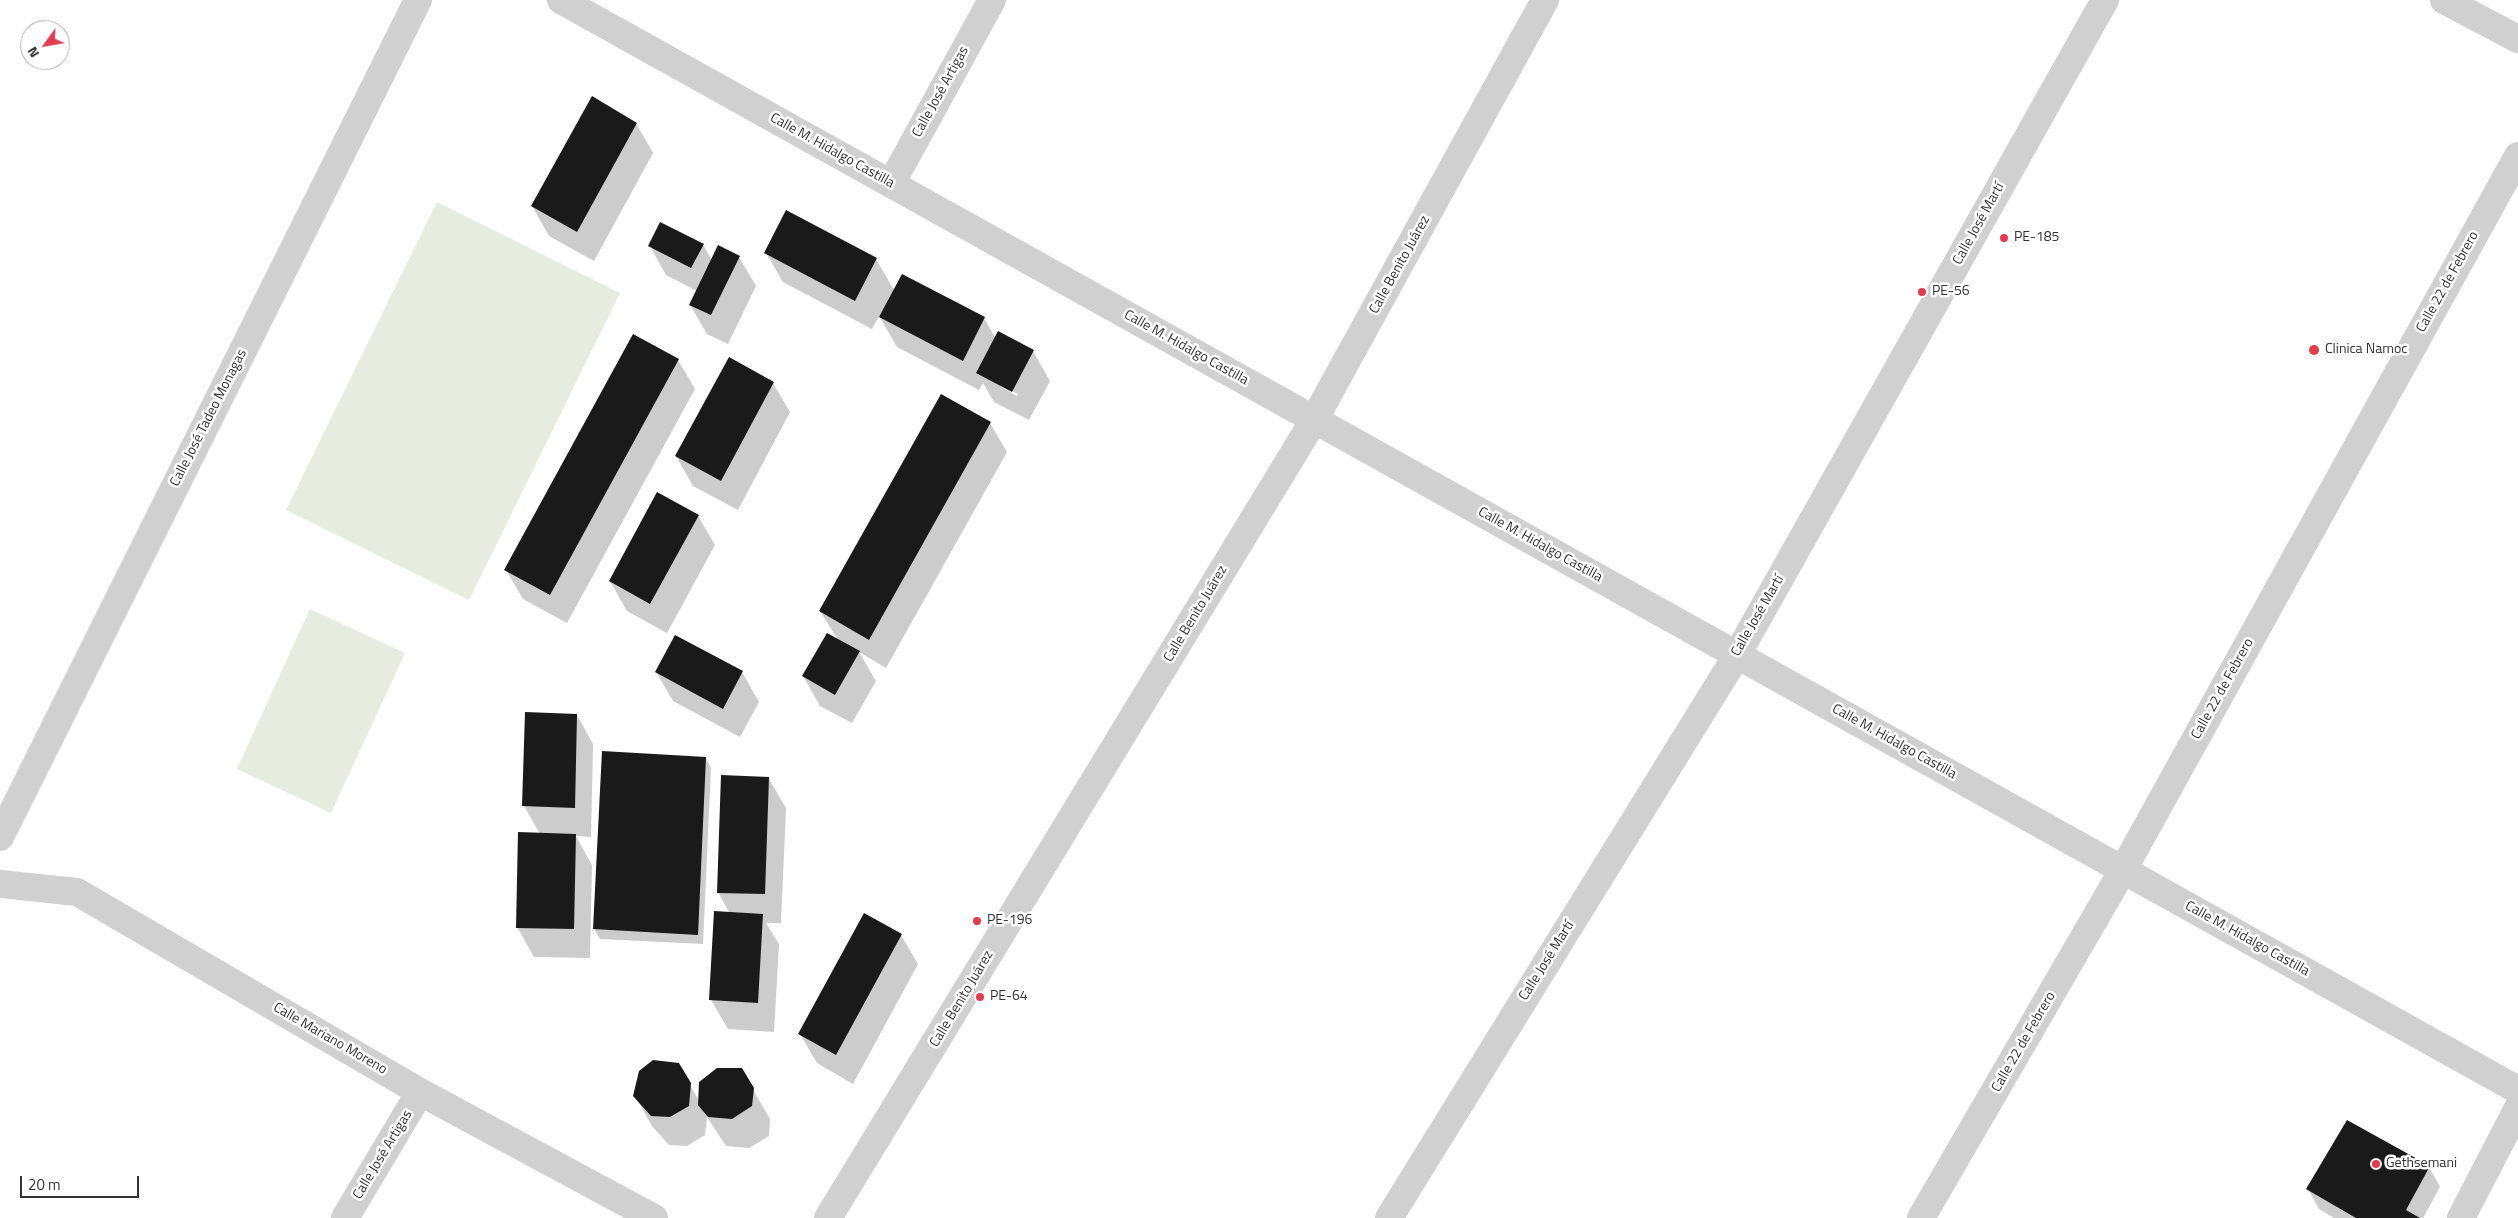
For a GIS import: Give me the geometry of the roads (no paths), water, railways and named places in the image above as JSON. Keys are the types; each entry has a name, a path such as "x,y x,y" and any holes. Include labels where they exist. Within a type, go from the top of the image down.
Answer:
{"street":[{"name":"Calle José Tadeo Monagas","path":"0,836 418,0"},
{"name":"Calle M. Hidalgo Castilla","path":"561,0 2518,1090"},
{"name":"Calle José Artigas","path":"891,184 992,0"},
{"name":"Calle Benito Juárez","path":"828,1218 1314,420 1545,0"},
{"name":"Calle José Martí","path":"1389,1218 1737,655 2105,0"},
{"path":"2444,0 2518,39"},
{"name":"Calle 22 de Febrero","path":"1922,1218 2123,870 2518,156"},
{"name":"Calle Mariano Moreno","path":"0,884 77,892 420,1092 654,1218"},
{"name":"Calle José Artigas","path":"345,1218 420,1092"},
{"path":"2461,1218 2518,1108"}],"place":[{"name":"PE-185","path":"2004,238"},
{"name":"PE-56","path":"1922,292"},
{"name":"Clinica Namoc","path":"2314,350"},
{"name":"PE-196","path":"977,921"},
{"name":"PE-64","path":"980,997"},
{"name":"Gethsemani","path":"2376,1164"}]}
